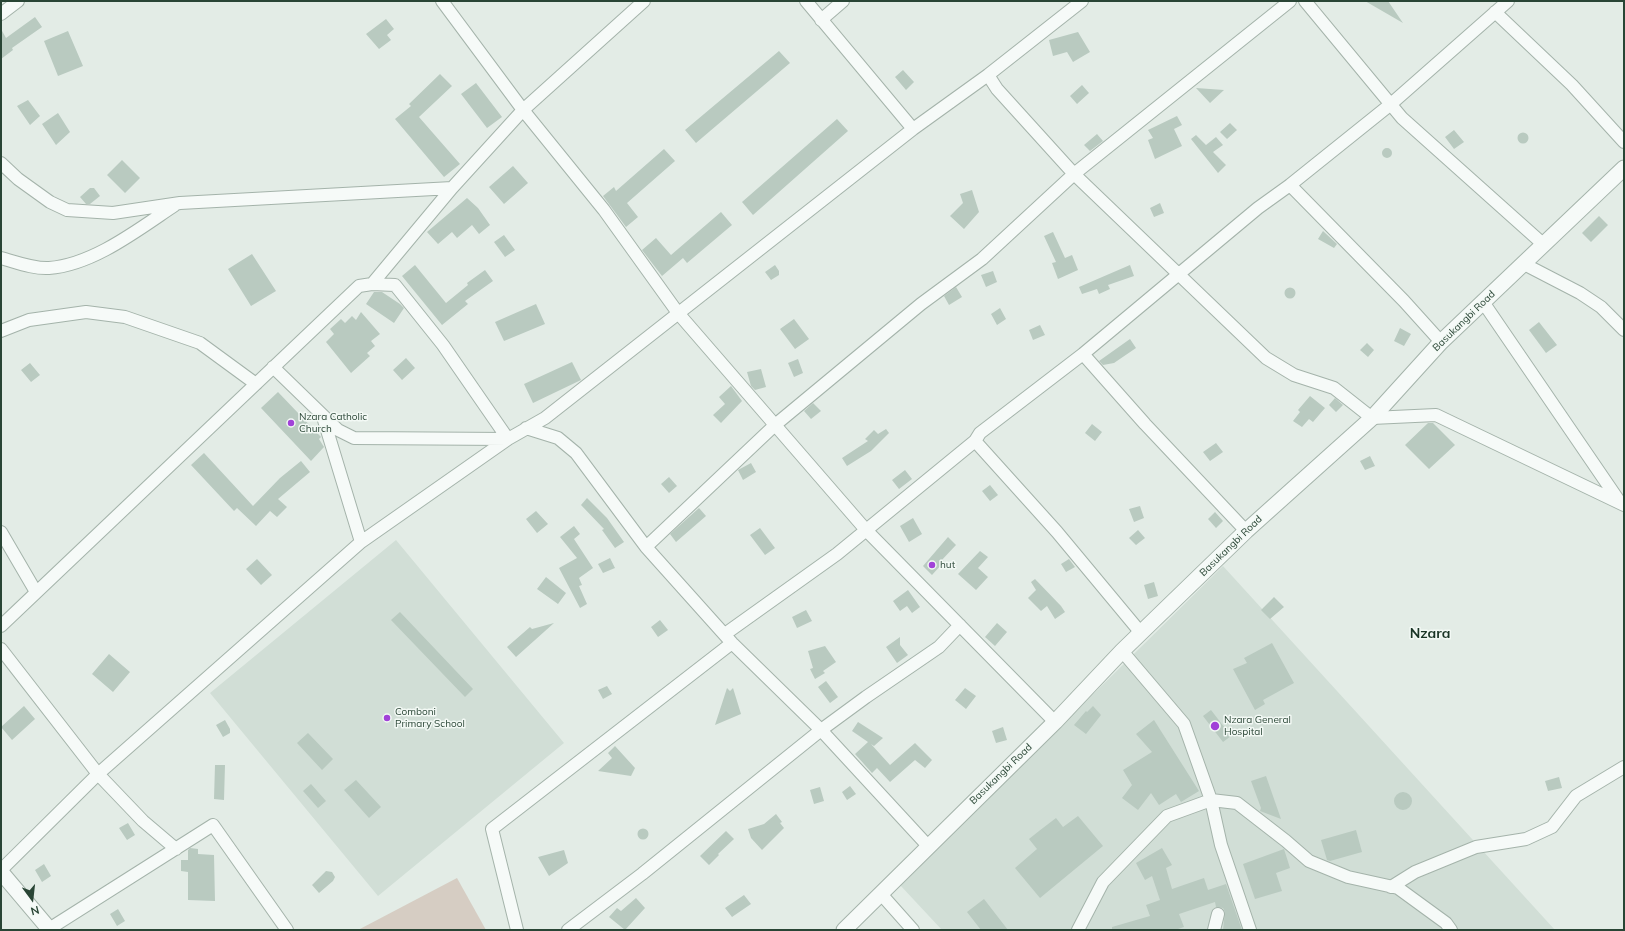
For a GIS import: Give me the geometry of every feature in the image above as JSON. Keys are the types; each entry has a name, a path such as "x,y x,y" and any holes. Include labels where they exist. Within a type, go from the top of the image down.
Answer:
{"street":[{"path":"1,14 18,1"},
{"path":"442,1 523,110 604,210 678,313 866,530 1055,722"},
{"path":"372,284 452,188 523,110 644,1"},
{"path":"806,1 913,129"},
{"path":"821,20 844,1"},
{"path":"287,930 214,825 50,929 1,871 98,774 361,542 508,439 545,418 913,129 988,75 1082,1"},
{"path":"646,547 775,425 921,304 982,259 1074,174 1290,1"},
{"path":"1305,1 1402,118 1542,244"},
{"path":"517,930 492,829 728,638 837,554 975,441 980,433 1083,354 1177,274 1258,208 1290,185 1391,104 1508,1"},
{"path":"1496,12 1572,85 1624,142"},
{"path":"988,75 997,89 1074,174 1266,358 1294,375 1334,388 1372,418 1436,415 1622,503"},
{"path":"1,163 18,179 50,202 67,210 113,213 180,203 452,188"},
{"name":"Basukangbi Road","path":"844,930 1055,722 1122,651 1246,530 1372,418 1440,342 1624,168"},
{"path":"1290,185 1404,300 1440,342"},
{"path":"1,258 24,265 49,268 75,263 112,246 180,203"},
{"path":"1524,264 1580,293 1601,307 1624,330"},
{"path":"1,626 359,286 372,284 395,285 443,345 508,439"},
{"path":"1483,302 1622,503"},
{"path":"1,331 29,320 86,312 125,317 200,343 256,384"},
{"path":"1083,354 1145,424 1246,530"},
{"path":"273,367 338,430 354,438 508,439"},
{"path":"322,414 361,542"},
{"path":"526,428 558,438 576,453 646,547 728,638 821,730 928,846"},
{"path":"975,441 1057,532 1141,633"},
{"path":"1,532 36,592"},
{"path":"568,930 642,874 821,730 939,647 960,625"},
{"path":"1,649 98,774 143,821 176,849"},
{"path":"1122,651 1184,724 1211,800 1221,845 1250,930"},
{"path":"1391,887 1414,872 1476,847 1526,839 1552,827 1576,796 1624,767"},
{"path":"1078,930 1103,882 1167,816 1211,800 1237,803 1286,840 1309,861 1348,877 1398,888 1446,923 1451,930"},
{"path":"881,894 913,930"},
{"path":"1214,930 1218,914"}],"shaded area":[{"name":"Comboni Primary School","path":"396,540 564,743 378,896 210,693"},
{"name":"Nzara General Hospital","path":"1223,566 1555,930 942,930 900,885"},
{"path":"457,878 486,930 358,930"}],"building":[{"path":"1365,1 1388,1 1403,23"},
{"path":"35,17 42,27 12,48 13,50 1,59 1,29 6,38"},
{"path":"386,19 394,29 387,35 391,40 379,49 366,34"},
{"path":"68,31 83,66 58,76 44,41"},
{"path":"1078,32 1090,52 1073,62 1067,52 1053,56 1049,40"},
{"path":"779,51 790,63 696,143 685,130"},
{"path":"903,70 914,82 906,90 895,77"},
{"path":"440,74 452,86 419,117 460,164 444,177 395,119 411,106 409,104"},
{"path":"476,83 502,117 487,128 461,94"},
{"path":"1082,85 1089,93 1077,104 1070,96"},
{"path":"1196,88 1224,90 1210,103"},
{"path":"28,100 40,116 30,125 17,106"},
{"path":"58,113 70,132 56,145 42,124"},
{"path":"1177,116 1182,125 1174,129 1182,146 1155,159 1148,140 1153,138 1148,130"},
{"path":"837,119 848,131 753,215 742,202"},
{"path":"1230,123 1237,130 1227,139 1220,132"},
{"path":"1454,130 1464,142 1454,149 1445,137"},
{"path":"1521,133 1525,133 1527,134 1527,142 1521,143 1518,140 1518,136"},
{"path":"1097,134 1103,141 1090,151 1084,145"},
{"path":"1196,135 1206,145 1216,137 1223,145 1213,152 1226,165 1218,173 1191,139"},
{"path":"1385,148 1389,148 1391,149 1391,157 1385,158 1382,155 1382,151"},
{"path":"664,149 675,161 627,203 638,217 626,227 603,196 614,187 616,191"},
{"path":"122,160 140,178 125,193 107,175"},
{"path":"513,166 528,183 504,204 489,187"},
{"path":"90,188 94,188 100,196 90,204 86,204 80,197"},
{"path":"972,190 979,212 964,229 950,216 963,203 960,194"},
{"path":"467,198 478,208 490,225 479,234 472,225 457,238 452,232 438,244 427,232"},
{"path":"1160,203 1164,213 1154,217 1150,208"},
{"path":"721,212 732,225 687,263 683,258 662,276 642,250 656,238 671,255"},
{"path":"1599,216 1608,225 1591,242 1582,233"},
{"path":"1323,231 1337,244 1334,248 1318,239"},
{"path":"1053,232 1065,258 1072,255 1078,270 1058,279 1052,263 1056,262 1044,236"},
{"path":"504,235 515,250 505,257 494,242"},
{"path":"252,254 276,291 251,306 228,269"},
{"path":"415,265 446,303 468,285 467,283 485,270 493,281 465,301 468,304 442,325 402,276"},
{"path":"775,265 779,271 779,275 771,280 765,272"},
{"path":"1130,265 1134,276 1108,285 1110,289 1099,294 1097,289 1082,294 1079,287"},
{"path":"993,271 997,282 986,287 981,275"},
{"path":"956,287 962,297 949,305 944,296"},
{"path":"1288,288 1292,288 1294,289 1294,297 1288,298 1285,295 1285,291"},
{"path":"374,292 382,292 404,308 394,323 366,304"},
{"path":"536,304 545,324 504,341 495,322"},
{"path":"1000,308 1006,319 997,325 991,314"},
{"path":"361,312 380,334 371,341 375,346 367,353 370,356 351,373 326,342 334,334 330,329 341,319 345,323 352,316 356,320"},
{"path":"794,319 809,339 795,349 780,329"},
{"path":"1539,322 1557,345 1546,353 1529,330"},
{"path":"1040,325 1045,335 1033,340 1029,330"},
{"path":"1400,328 1411,334 1404,346 1394,341"},
{"path":"1130,339 1136,348 1114,363 1103,365 1099,361"},
{"path":"1367,343 1374,350 1368,357 1360,350"},
{"path":"406,358 415,368 402,380 393,370"},
{"path":"798,359 803,373 794,377 788,363"},
{"path":"572,362 581,380 533,403 524,384"},
{"path":"30,363 40,375 31,382 21,370"},
{"path":"761,369 766,387 755,390 751,386 747,372"},
{"path":"731,386 742,401 721,423 713,415 725,404 719,397"},
{"name":"Nzara Catholic Church","path":"278,392 321,437 319,439 324,447 311,461 261,408"},
{"path":"1310,396 1325,408 1313,422 1309,419 1302,427 1293,421 1300,412 1298,410"},
{"path":"1335,398 1343,405 1336,412 1329,405"},
{"path":"813,403 821,411 811,419 804,411"},
{"path":"1428,423 1433,423 1455,445 1429,469 1405,445"},
{"path":"1092,424 1102,432 1095,441 1085,433"},
{"path":"886,429 889,433 871,451 847,466 842,458 868,441 865,439 874,430 878,434"},
{"path":"1216,443 1223,452 1210,461 1203,452"},
{"path":"204,453 253,506 280,478 301,461 310,472 278,499 287,507 277,517 270,511 256,526 237,508 234,511 191,465"},
{"path":"1370,456 1375,466 1365,470 1360,461"},
{"path":"751,463 756,472 743,480 738,470"},
{"path":"905,470 912,479 899,489 892,480"},
{"path":"669,477 677,486 669,493 661,484"},
{"path":"990,485 998,495 990,501 982,491"},
{"path":"587,498 607,518 624,542 615,548 602,530 604,529 581,505"},
{"path":"1140,506 1144,518 1134,522 1129,509"},
{"path":"699,508 706,516 676,542 670,534"},
{"path":"536,511 548,524 537,533 526,519"},
{"path":"1215,512 1223,521 1216,528 1208,519"},
{"path":"913,518 922,534 909,542 900,526"},
{"path":"574,526 580,534 574,539 593,568 579,578 582,585 579,586 587,604 580,608 559,568 577,558 560,537"},
{"path":"760,528 775,548 765,555 750,535"},
{"path":"1138,530 1145,538 1136,545 1129,538"},
{"path":"948,537 956,545 940,562 942,564 932,575 923,566"},
{"path":"980,551 988,557 978,568 988,577 976,590 958,574"},
{"path":"610,558 615,568 603,573 598,564"},
{"path":"257,559 272,575 261,585 246,569"},
{"path":"1069,559 1075,567 1066,572 1061,564"},
{"path":"546,577 566,593 558,604 537,589"},
{"path":"1035,579 1065,612 1055,619 1047,606 1041,611 1028,598 1036,590 1031,582"},
{"path":"1154,582 1158,596 1148,599 1144,585"},
{"path":"908,590 920,607 912,613 907,606 900,611 893,601"},
{"path":"1274,597 1284,607 1270,619 1261,610"},
{"path":"806,610 812,621 797,628 792,617"},
{"path":"400,612 473,689 465,697 391,620"},
{"path":"660,620 668,630 658,637 651,627"},
{"path":"554,623 516,657 507,647 530,627 532,629"},
{"path":"997,623 1007,632 995,646 985,637"},
{"path":"900,637 900,645 908,655 897,663 886,647"},
{"path":"1272,643 1294,683 1263,700 1265,704 1255,710 1233,669 1247,663 1244,658"},
{"path":"825,646 836,662 823,671 825,673 815,679 810,669 813,668 808,651"},
{"path":"109,654 130,672 113,692 92,674"},
{"path":"826,681 838,697 830,703 818,687"},
{"path":"607,686 612,694 603,699 598,690"},
{"path":"727,688 730,691 733,688 741,714 715,725"},
{"path":"965,688 976,696 966,709 955,700"},
{"path":"24,706 35,719 12,740 1,727"},
{"path":"1093,706 1101,715 1086,734 1074,725 1086,711 1087,712"},
{"path":"1211,710 1231,736 1223,742 1203,716"},
{"path":"225,720 230,729 230,733 223,737 216,725"},
{"path":"1154,720 1199,791 1181,802 1176,794 1159,805 1151,793 1138,810 1122,798 1132,785 1123,770 1152,752 1136,734"},
{"path":"858,722 883,738 874,746 871,744 890,765 915,743 932,760 925,768 915,760 890,782 877,768 872,773 855,754 868,742 852,731"},
{"path":"1003,727 1007,740 996,743 992,731"},
{"path":"308,733 333,759 322,770 297,743"},
{"path":"615,746 635,768 631,776 598,771 612,758 608,753"},
{"path":"215,765 225,765 224,800 214,799"},
{"path":"1266,776 1281,819 1260,811 1261,808 1251,781"},
{"path":"1559,777 1562,788 1548,791 1545,781"},
{"path":"356,780 381,807 369,818 344,790"},
{"path":"311,784 326,801 318,808 303,791"},
{"path":"850,786 856,794 847,800 842,792"},
{"path":"820,787 824,801 814,804 810,790"},
{"path":"1399,792 1407,792 1412,797 1410,808 1407,810 1399,810 1394,805 1394,797"},
{"path":"776,814 782,822 780,823 784,828 762,850 751,838 748,829 764,824"},
{"path":"1078,816 1103,846 1040,898 1015,868 1037,849 1029,839 1056,818 1063,827"},
{"path":"128,823 135,835 127,840 119,828"},
{"path":"643,828 647,830 649,834 647,838 643,840 639,838 637,834 639,830"},
{"path":"1356,830 1362,852 1330,861 1327,860 1321,840"},
{"path":"726,831 734,839 709,865 700,856"},
{"path":"190,848 198,849 198,854 214,855 215,901 188,900 188,872 181,871 181,860 188,860 188,850"},
{"path":"1162,848 1172,865 1166,868 1172,889 1204,878 1208,890 1226,884 1242,930 1223,930 1225,912 1223,908 1216,907 1215,902 1179,914 1184,927 1175,930 1112,930 1112,927 1150,916 1146,905 1160,900 1152,876 1145,880 1136,863"},
{"path":"1284,849 1290,868 1276,873 1282,891 1255,899 1243,864"},
{"path":"564,850 568,863 549,876 538,857"},
{"path":"44,864 51,876 42,882 35,870"},
{"path":"326,871 332,872 335,877 333,881 319,893 312,885"},
{"path":"744,895 751,904 732,917 725,908"},
{"path":"636,898 645,908 625,930 609,917 617,908 621,911"},
{"path":"984,899 1008,930 981,930 967,912"},
{"path":"118,909 125,921 117,926 110,914"}],"place":[{"name":"Nzara Catholic Church","path":"291,423"},
{"name":"hut","path":"932,565"},
{"name":"Comboni Primary School","path":"387,718"},
{"name":"Nzara General Hospital","path":"1215,726"}],"district":[{"name":"Nzara","path":"1430,634"}]}
